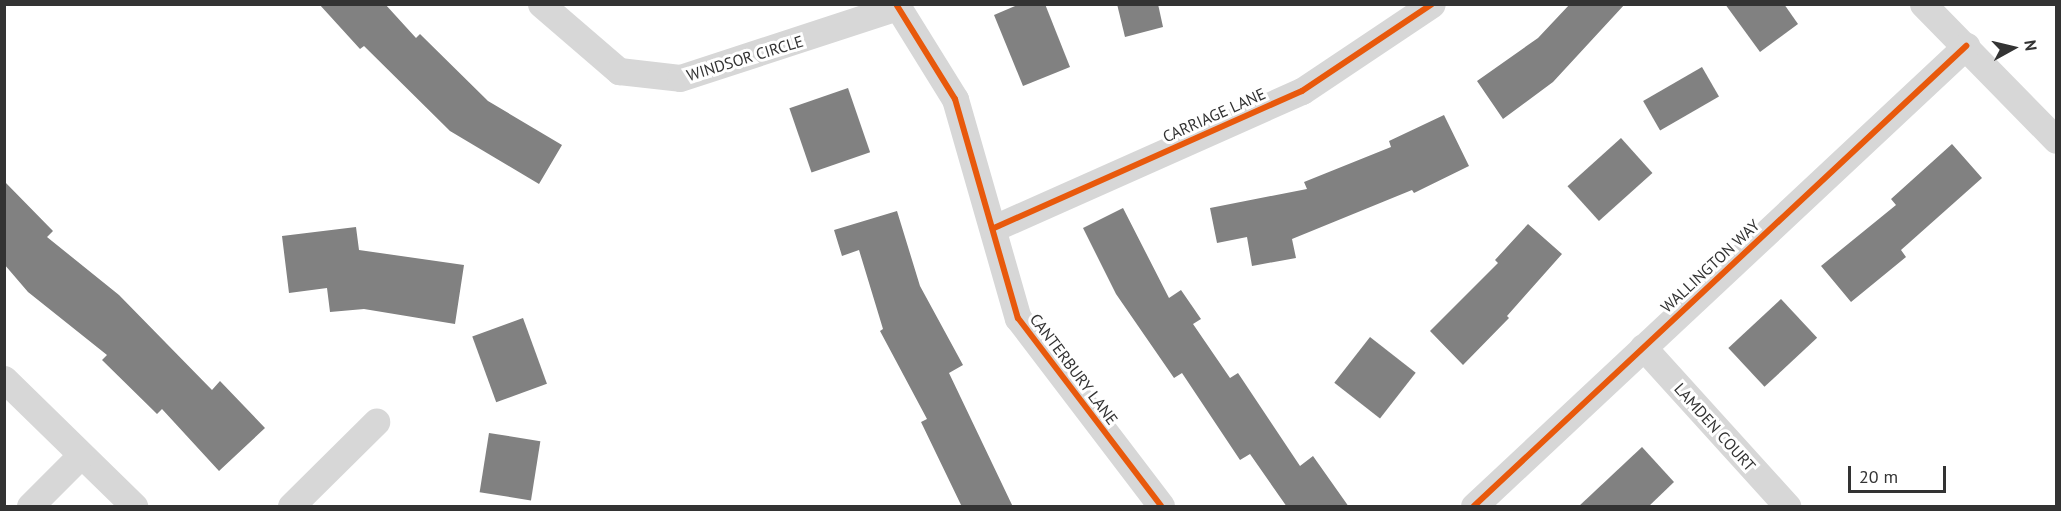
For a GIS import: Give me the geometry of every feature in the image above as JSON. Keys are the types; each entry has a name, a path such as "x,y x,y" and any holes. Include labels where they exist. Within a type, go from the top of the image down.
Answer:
{"street":[{"name":"WINDSOR CIRCLE","path":"541,4 619,71 680,78 897,6"},
{"name":"CARRIAGE LANE","path":"994,228 1302,91 1432,4"},
{"path":"1923,4 2056,140"},
{"name":"CANTERBURY LANE","path":"897,6 956,99 1018,318 1161,507"},
{"name":"WALLINGTON WAY","path":"1474,507 1966,46"},
{"name":"LAMDEN COURT","path":"1643,347 1787,507"},
{"path":"4,379 134,507"},
{"path":"291,507 376,422"},
{"path":"30,507 80,456"}],"building":[{"path":"319,4 385,4 416,38 420,34 488,101 562,145 539,184 450,131 364,46 360,49"},
{"path":"1020,4 1045,4 1070,67 1023,86 994,15"},
{"path":"1117,4 1158,4 1163,27 1125,37"},
{"path":"1570,4 1625,4 1553,82 1503,119 1477,81 1538,38"},
{"path":"1725,4 1784,4 1798,24 1760,52"},
{"path":"1702,67 1719,96 1660,130 1643,101"},
{"path":"848,88 870,152 812,172 789,108"},
{"path":"1444,115 1469,166 1414,193 1412,190 1292,239 1296,258 1252,266 1247,237 1217,243 1210,208 1307,189 1304,182 1391,147 1389,141"},
{"path":"1621,138 1652,173 1599,221 1567,186"},
{"path":"1952,144 1982,178 1901,250 1906,257 1851,302 1821,266 1896,205 1891,199"},
{"path":"4,181 53,231 47,237 119,295 212,390 220,381 265,428 219,471 162,409 157,414 102,360 107,355 28,292 4,264"},
{"path":"1123,208 1169,298 1181,290 1201,319 1193,324 1230,378 1238,373 1300,466 1313,456 1349,507 1287,507 1250,454 1240,460 1182,373 1174,378 1116,294 1083,228"},
{"path":"897,211 920,286 963,365 949,373 1013,507 962,507 921,422 927,419 880,331 883,329 859,250 842,256 834,230"},
{"path":"1528,224 1562,254 1507,316 1509,318 1463,365 1430,331 1498,263 1495,260"},
{"path":"356,227 359,250 464,265 455,324 364,309 330,312 327,288 289,293 282,236"},
{"path":"1781,299 1817,338 1764,387 1728,348"},
{"path":"523,318 547,384 496,402 472,336"},
{"path":"1370,337 1416,373 1380,418 1334,383"},
{"path":"489,433 540,441 531,500 480,492"},
{"path":"1642,447 1674,482 1648,507 1578,507"}],"cycle path":[{"path":"896,4 955,99 1018,318 1161,506"},
{"path":"994,228 1302,91 1432,4"},
{"path":"1474,506 1966,46"}]}
